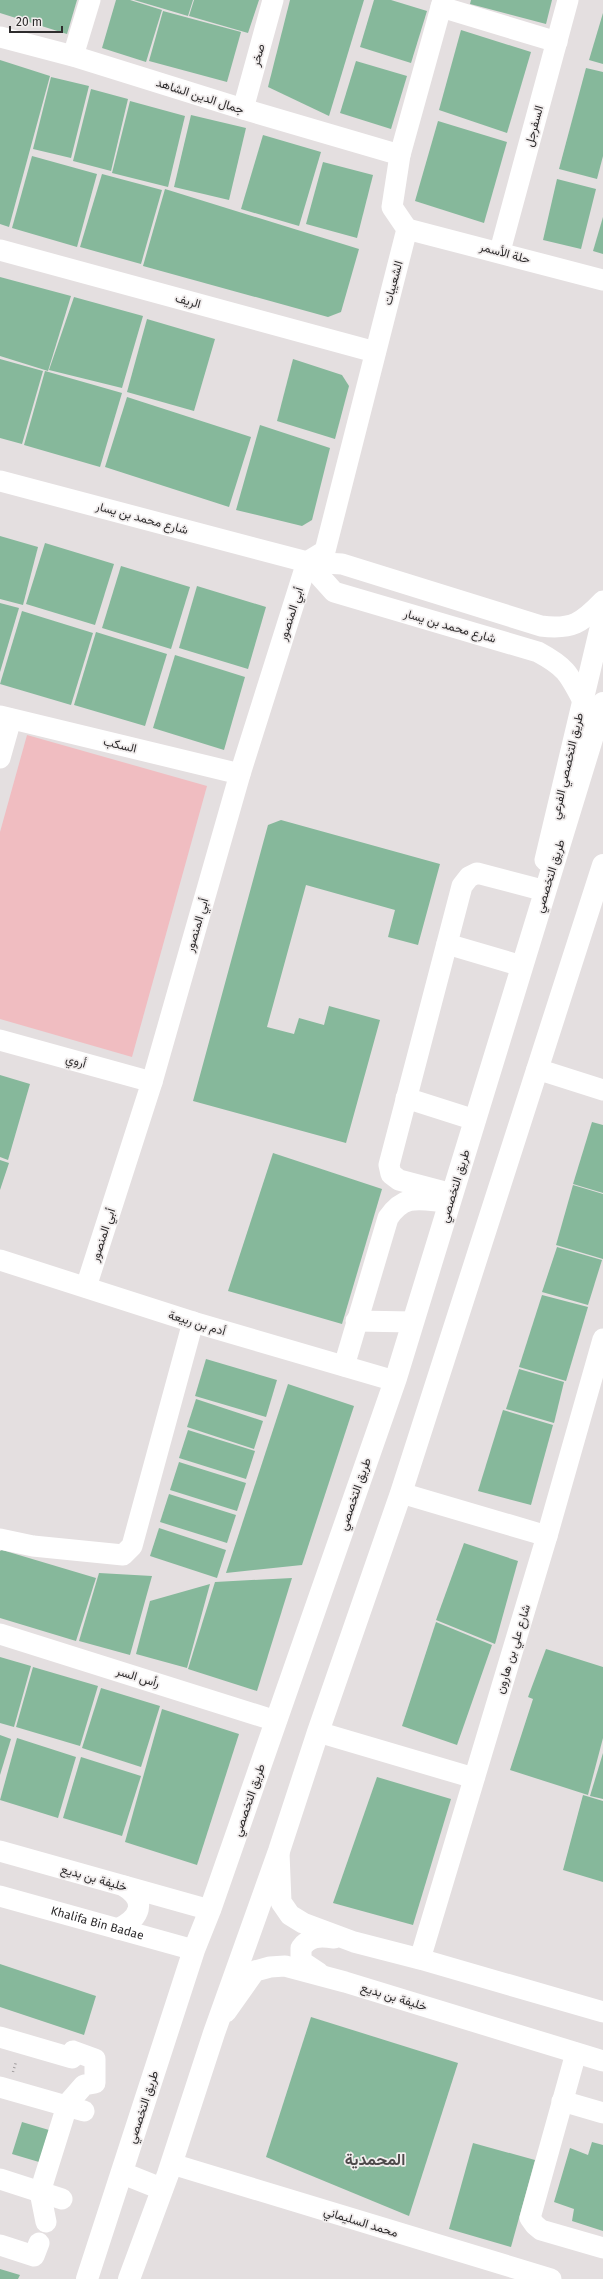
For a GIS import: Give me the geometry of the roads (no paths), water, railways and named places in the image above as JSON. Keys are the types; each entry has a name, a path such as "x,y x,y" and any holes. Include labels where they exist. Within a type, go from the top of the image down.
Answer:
{"main road":[{"name":"طريق التخصصي","path":"87,2279 194,1950 210,1910 396,1378 522,965 593,702"},
{"path":"129,2279 172,2164 214,2033 279,1851 318,1732 401,1492 603,865"},
{"path":"122,2173 162,2189"}],"street":[{"path":"73,56 90,0"},
{"name":"صخر","path":"243,109 273,0"},
{"name":"السفرجل","path":"500,251 568,0"},
{"path":"407,229 392,207 400,154 442,3 557,42"},
{"name":"جمال الدين الشاهد","path":"0,37 73,56 243,109 400,154"},
{"name":"حلة الأسمر","path":"407,229 500,251 603,280"},
{"name":"الشعيبات","path":"307,562 325,551 407,229"},
{"name":"الريف","path":"0,250 375,352"},
{"name":"شارع محمد بن يسار","path":"0,480 307,562 342,564 541,626 560,629 574,624 590,615 603,601"},
{"name":"شارع محمد بن يسار","path":"307,562 334,592 538,652 558,664 568,673 593,702"},
{"name":"أبي المنصور","path":"86,1287 152,1082 240,774 307,562"},
{"name":"طريق التخصصي الفرعي","path":"522,965 538,889 593,702 603,616"},
{"path":"0,758 5,717"},
{"name":"السكب","path":"5,717 240,774"},
{"path":"451,1198 400,1180 391,1174 389,1165 462,886 469,877 477,873 538,889"},
{"path":"446,944 522,965"},
{"name":"أروي","path":"0,1040 152,1082"},
{"path":"537,1069 603,1090"},
{"path":"406,1098 475,1120"},
{"path":"344,1366 356,1321 388,1218 396,1206 410,1200 451,1198"},
{"name":"أدم بن ربيعة","path":"0,1260 193,1322 388,1379 396,1378"},
{"path":"356,1321 413,1322"},
{"path":"0,1539 33,1546 123,1555 132,1546 193,1322"},
{"name":"شارع علي بن هارون","path":"420,1958 547,1536 603,1339"},
{"path":"401,1492 547,1536"},
{"name":"رأس السر","path":"0,1634 276,1721"},
{"path":"318,1732 474,1778"},
{"name":"خليفة بن بديع","path":"0,1851 210,1910"},
{"path":"279,1851 281,1902 290,1916 303,1923 354,1942"},
{"path":"118,1929 131,1923 138,1914 139,1903 134,1892 124,1886"},
{"name":"Khalifa Bin Badae","path":"0,1896 194,1950"},
{"path":"345,1982 322,1974 301,1961 300,1948 307,1940 323,1936 420,1958 603,2012"},
{"name":"خليفة بن بديع","path":"214,2033 234,1998 255,1971 270,1967 285,1966 345,1982 603,2061"},
{"path":"0,2037 20,2046 72,2058 73,2051 96,2059 95,2083 84,2085 70,2101 76,2109"},
{"path":"576,2053 530,2218 534,2225 541,2230 603,2248"},
{"path":"7,2085 76,2109"},
{"path":"562,2101 603,2113"},
{"path":"46,2222 40,2192 76,2109"},
{"name":"محمد السليماني","path":"172,2164 551,2279"},
{"path":"0,2179 62,2199"},
{"path":"0,2245 34,2256 39,2243"}],"district":[{"name":"المحمدية","path":"375,2159"}]}
